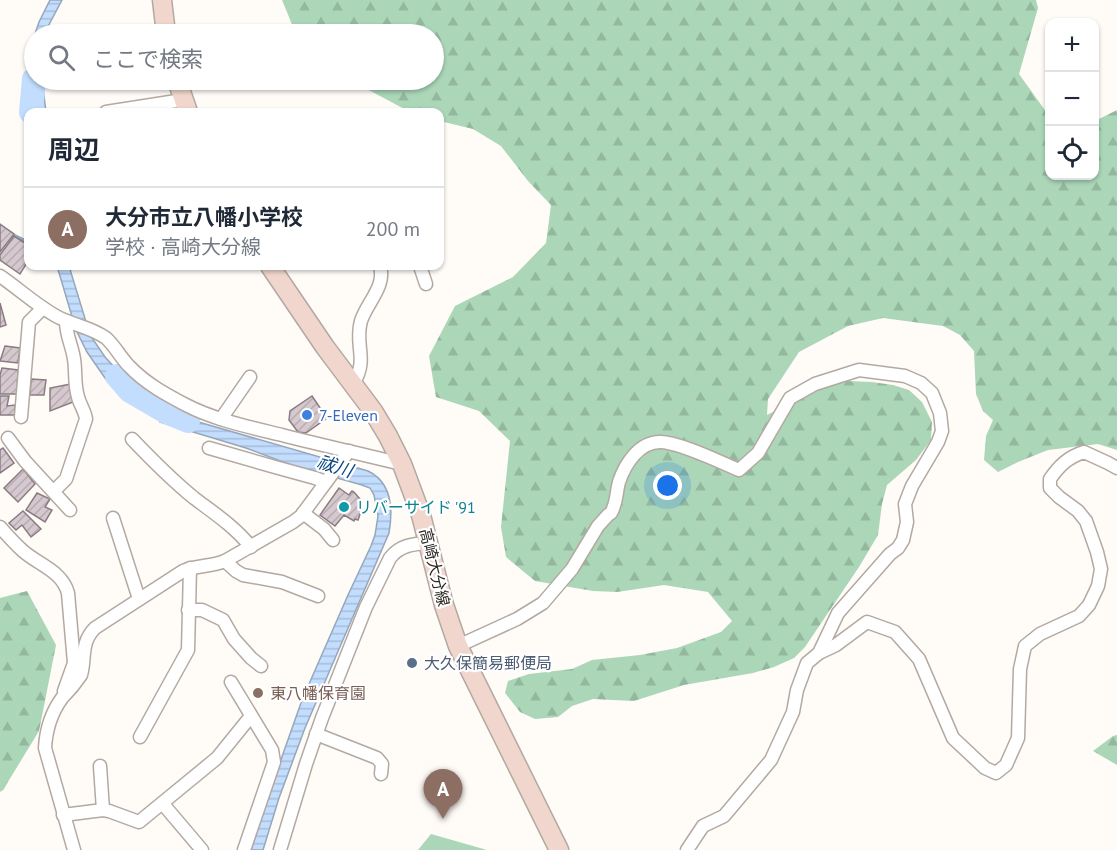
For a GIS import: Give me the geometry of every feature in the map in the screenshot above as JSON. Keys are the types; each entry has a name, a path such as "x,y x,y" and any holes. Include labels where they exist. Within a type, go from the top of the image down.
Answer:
{"main road":[{"path":"162,0 165,24"},
{"path":"180,90 186,106"},
{"name":"高崎大分線","path":"273,270 325,347 373,411 402,464 421,515 444,605 458,646 559,850"}],"street":[{"path":"159,108 186,106"},
{"path":"353,384 362,362 360,327 363,315 381,282 381,270"},
{"path":"421,270 426,284"},
{"path":"0,276 43,308 68,322 91,330 110,342 127,364 151,385 187,406 221,419 347,455 402,464"},
{"path":"21,417 28,322 43,308"},
{"path":"54,491 66,479 86,419 76,390 74,360 66,334 68,322"},
{"path":"458,646 517,619 543,603 572,569 598,526 611,513 615,506 619,482 632,457 643,446 660,442 678,446 739,470 758,453 790,398 815,384 859,370 905,376 921,383 932,393 940,413 942,431 912,486 905,504 907,522 903,540 838,613 819,653"},
{"path":"221,419 250,377"},
{"path":"8,438 25,462 70,510"},
{"path":"132,439 157,466 223,519 251,547"},
{"path":"209,448 275,468 328,479"},
{"path":"687,850 703,826 724,816 771,759 793,712 797,690 807,663 867,622 895,632 919,659 953,738 985,768 996,773 1006,765 1018,738 1020,669 1025,646 1040,634 1079,616 1089,605 1098,586 1101,569 1086,522 1078,511 1050,488 1050,479 1059,467 1074,455 1084,452 1117,468"},
{"path":"61,700 81,675 84,646 95,628 190,568 225,561 293,522 303,513 347,455"},
{"path":"303,513 324,529 333,540"},
{"path":"113,518 139,599"},
{"path":"0,527 24,552 55,573 65,584 68,593 74,663 61,700 49,724 45,748 74,850"},
{"path":"280,850 316,734 366,607 395,552 402,547 428,543"},
{"path":"225,561 243,574 282,582 318,596"},
{"path":"140,737 188,650 190,568"},
{"path":"188,610 202,610 223,620 234,639 261,666"},
{"path":"231,682 272,750 274,762 244,850"},
{"path":"63,815 104,810 139,822 217,758 251,716"},
{"path":"316,734 377,758 381,764 381,774"},
{"path":"100,766 104,810"},
{"path":"163,804 202,850"}],"green space":[{"path":"282,0 1036,0 1038,8 1019,74 1045,110 1045,180 1099,180 1099,119 1117,110 1117,450 1098,444 1048,450 998,472 984,460 986,436 993,420 983,411 976,394 974,351 960,335 943,326 883,318 848,326 799,352 768,399 767,415 823,387 846,381 893,385 909,390 922,402 932,422 931,440 916,460 887,485 878,535 805,647 794,658 774,667 684,685 634,701 593,699 572,706 558,717 535,719 520,712 505,693 508,681 529,674 572,669 592,660 677,648 721,632 732,621 708,592 664,585 617,592 593,591 535,581 506,557 501,527 510,441 479,411 436,397 429,356 455,306 513,277 546,243 551,205 528,181 501,146 473,129 444,122 444,108 402,108 369,90 444,90 444,24 292,24"},
{"path":"27,591 56,645 39,731 0,792 0,598"},
{"path":"1117,735 1117,765 1093,751"},
{"path":"431,834 487,850 418,850"}],"water":[{"path":"50,0 62,0 49,24 38,24"},
{"path":"31,90 43,90 46,108 34,108"},
{"path":"58,270 70,270 90,335 105,357 144,402 188,419 368,471 376,476 387,490 391,506 389,533 305,728 263,850 251,850 302,700 375,535 378,516 374,495 370,488 362,485 291,465 246,448 160,422 161,418 122,398 87,352 76,330"}],"building":[{"path":"0,224 14,234 0,252"},
{"path":"14,236 24,242 24,268 20,274 0,260 0,255"},
{"path":"0,303 6,325 0,327"},
{"path":"5,346 20,348 18,363 0,361"},
{"path":"2,368 18,370 17,394 0,394"},
{"path":"31,379 46,380 44,395 30,395"},
{"path":"71,384 73,402 50,411 50,388"},
{"path":"0,396 9,396 7,406 15,405 15,415 0,415"},
{"name":"7-Eleven","path":"312,396 327,418 306,433 298,432 289,420 290,411"},
{"path":"3,448 14,463 0,473 0,450"},
{"path":"23,469 35,484 18,502 4,488"},
{"name":"リバーサイド '91","path":"339,488 349,495 352,491 354,492 360,499 362,509 358,520 354,521 344,515 335,526 320,515"},
{"path":"37,493 50,499 45,507 52,510 45,522 26,510"},
{"path":"23,511 41,529 31,537 22,525 16,530 9,523"}],"waterway":[{"name":"祓川","path":"31,108 33,90"},
{"path":"0,229 24,241"},
{"name":"祓川","path":"117,376 130,391 166,412 188,421"}],"place":[{"name":"7-Eleven","path":"307,415"},
{"name":"リバーサイド '91","path":"344,507"},
{"name":"大久保簡易郵便局","path":"412,663"},
{"name":"東八幡保育園","path":"258,693"},
{"name":"大分市立八幡小学校","path":"443,819"}]}
